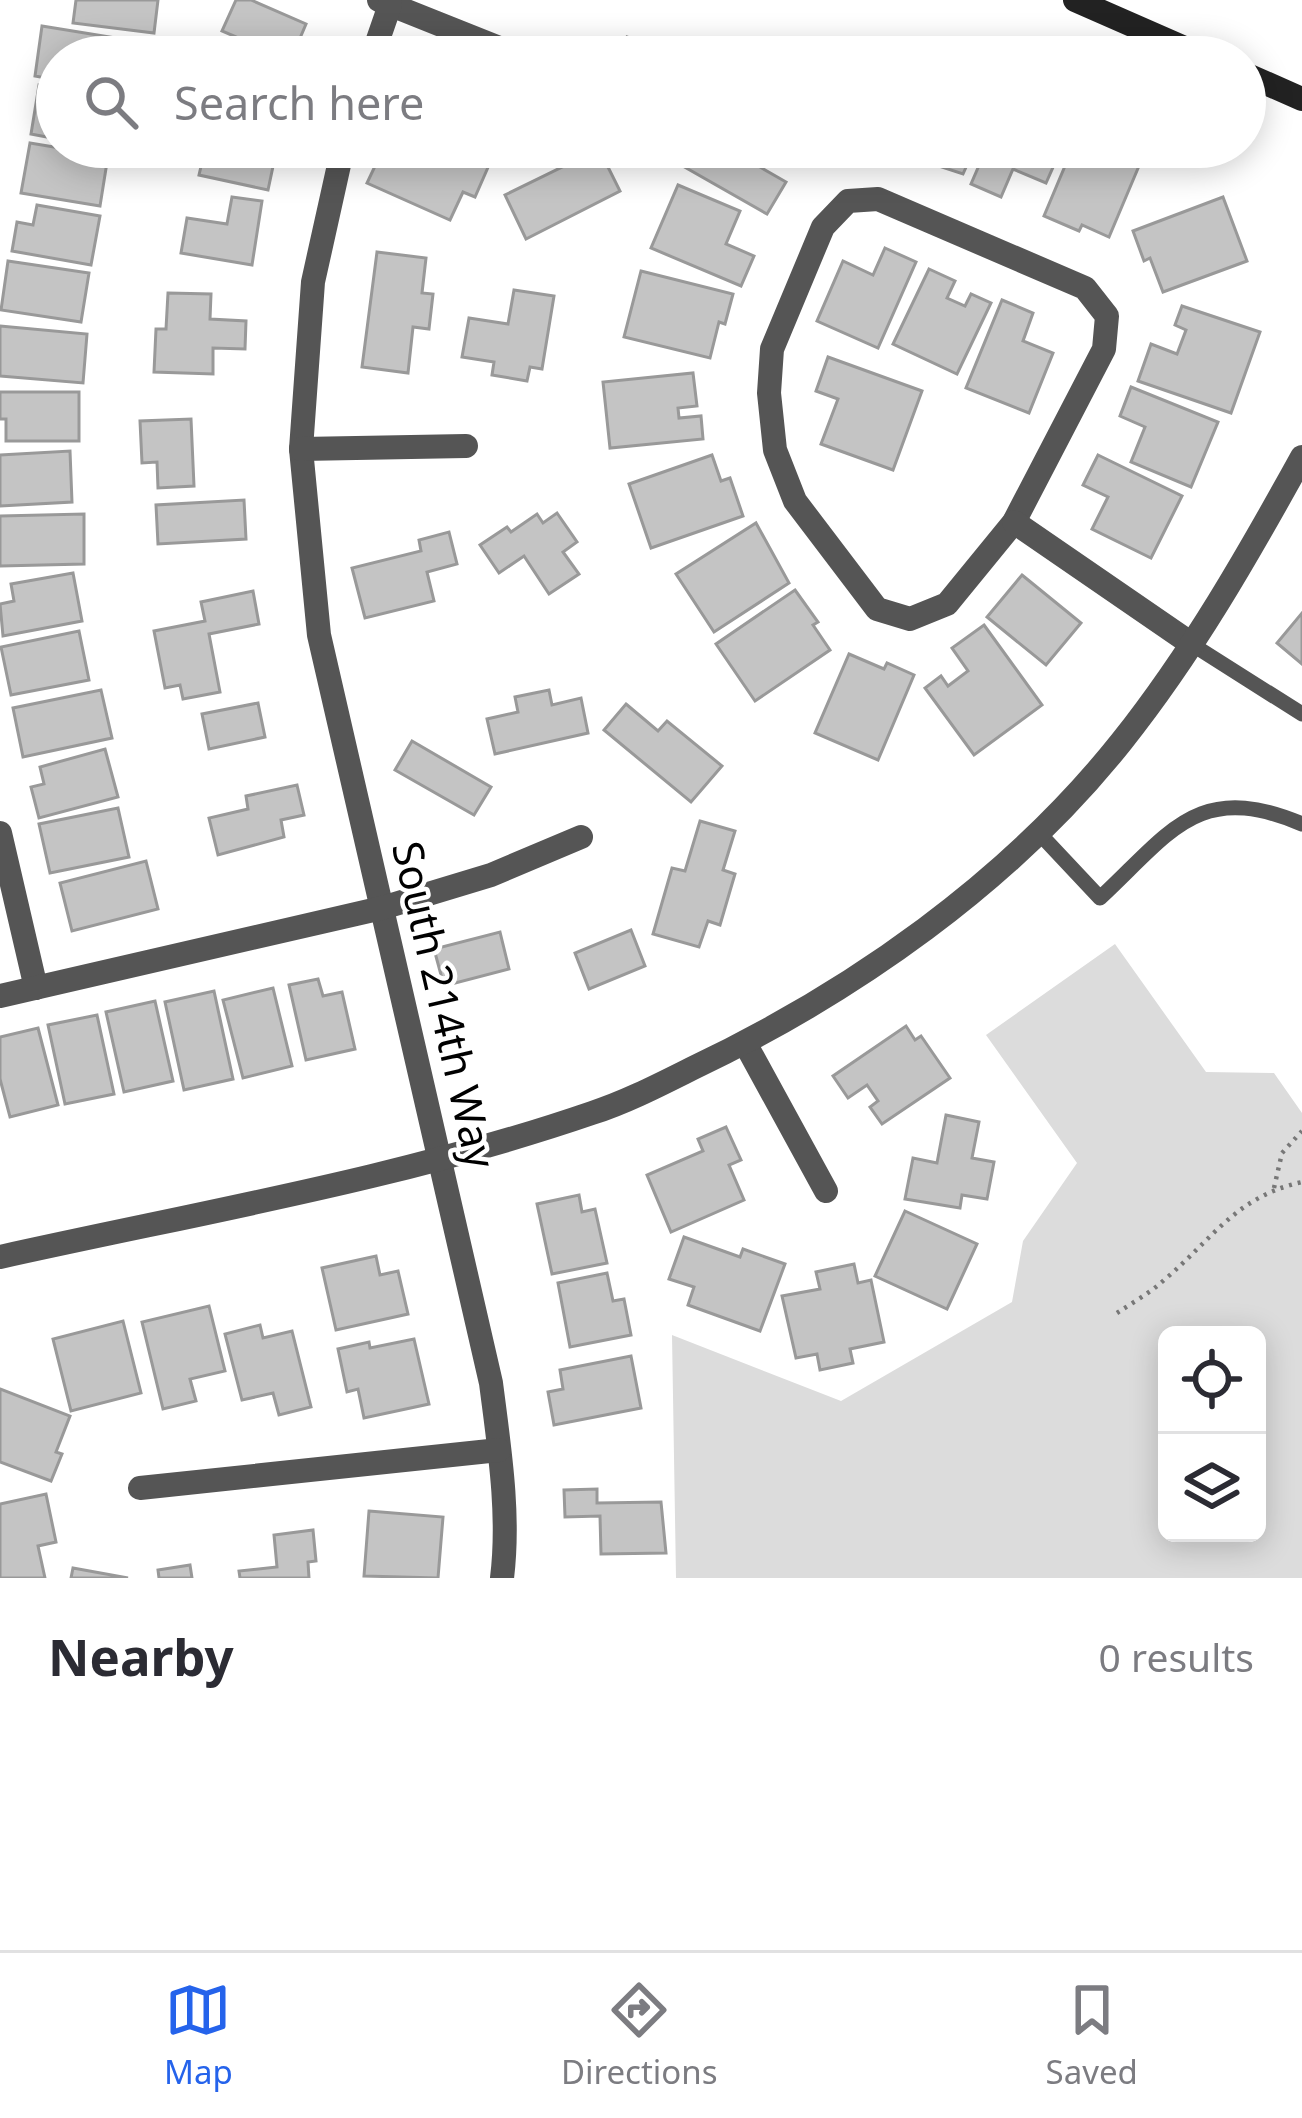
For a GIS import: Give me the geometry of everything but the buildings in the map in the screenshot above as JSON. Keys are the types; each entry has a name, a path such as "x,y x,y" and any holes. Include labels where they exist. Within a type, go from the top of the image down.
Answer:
{"main road":[{"path":"1075,0 1157,36"},
{"path":"1266,84 1302,100"}],"street":[{"path":"377,36 384,2 469,36"},
{"name":"South 214th Way","path":"338,168 314,282 301,449 319,635 491,1383 505,1556 502,1578"},
{"path":"878,199 1085,288 1107,316 1104,349 1013,522 946,604 910,619 877,609 795,501 775,450 769,393 772,349 823,227 848,201 878,199"},
{"path":"301,449 466,446"},
{"path":"0,1257 440,1159 595,1112 745,1043 867,972 1038,832 1122,742 1193,645 1302,457"},
{"path":"1013,522 1193,645"},
{"path":"0,833 36,988"},
{"path":"0,996 382,908 491,875 581,837"},
{"path":"745,1043 826,1191"},
{"path":"140,1488 499,1450"}],"lane":[{"path":"1193,645 1302,714"},
{"path":"1038,832 1100,898 1187,817 1232,804 1269,809 1302,824"}],"path":[{"path":"1274,1188 1282,1153 1302,1131"},
{"path":"1117,1313 1163,1281 1238,1208 1274,1188 1302,1182"}],"shaded area":[{"path":"1115,944 1206,1072 1274,1073 1302,1113 1302,1578 676,1578 672,1335 841,1401 1012,1302 1023,1241 1077,1163 986,1035"}]}
